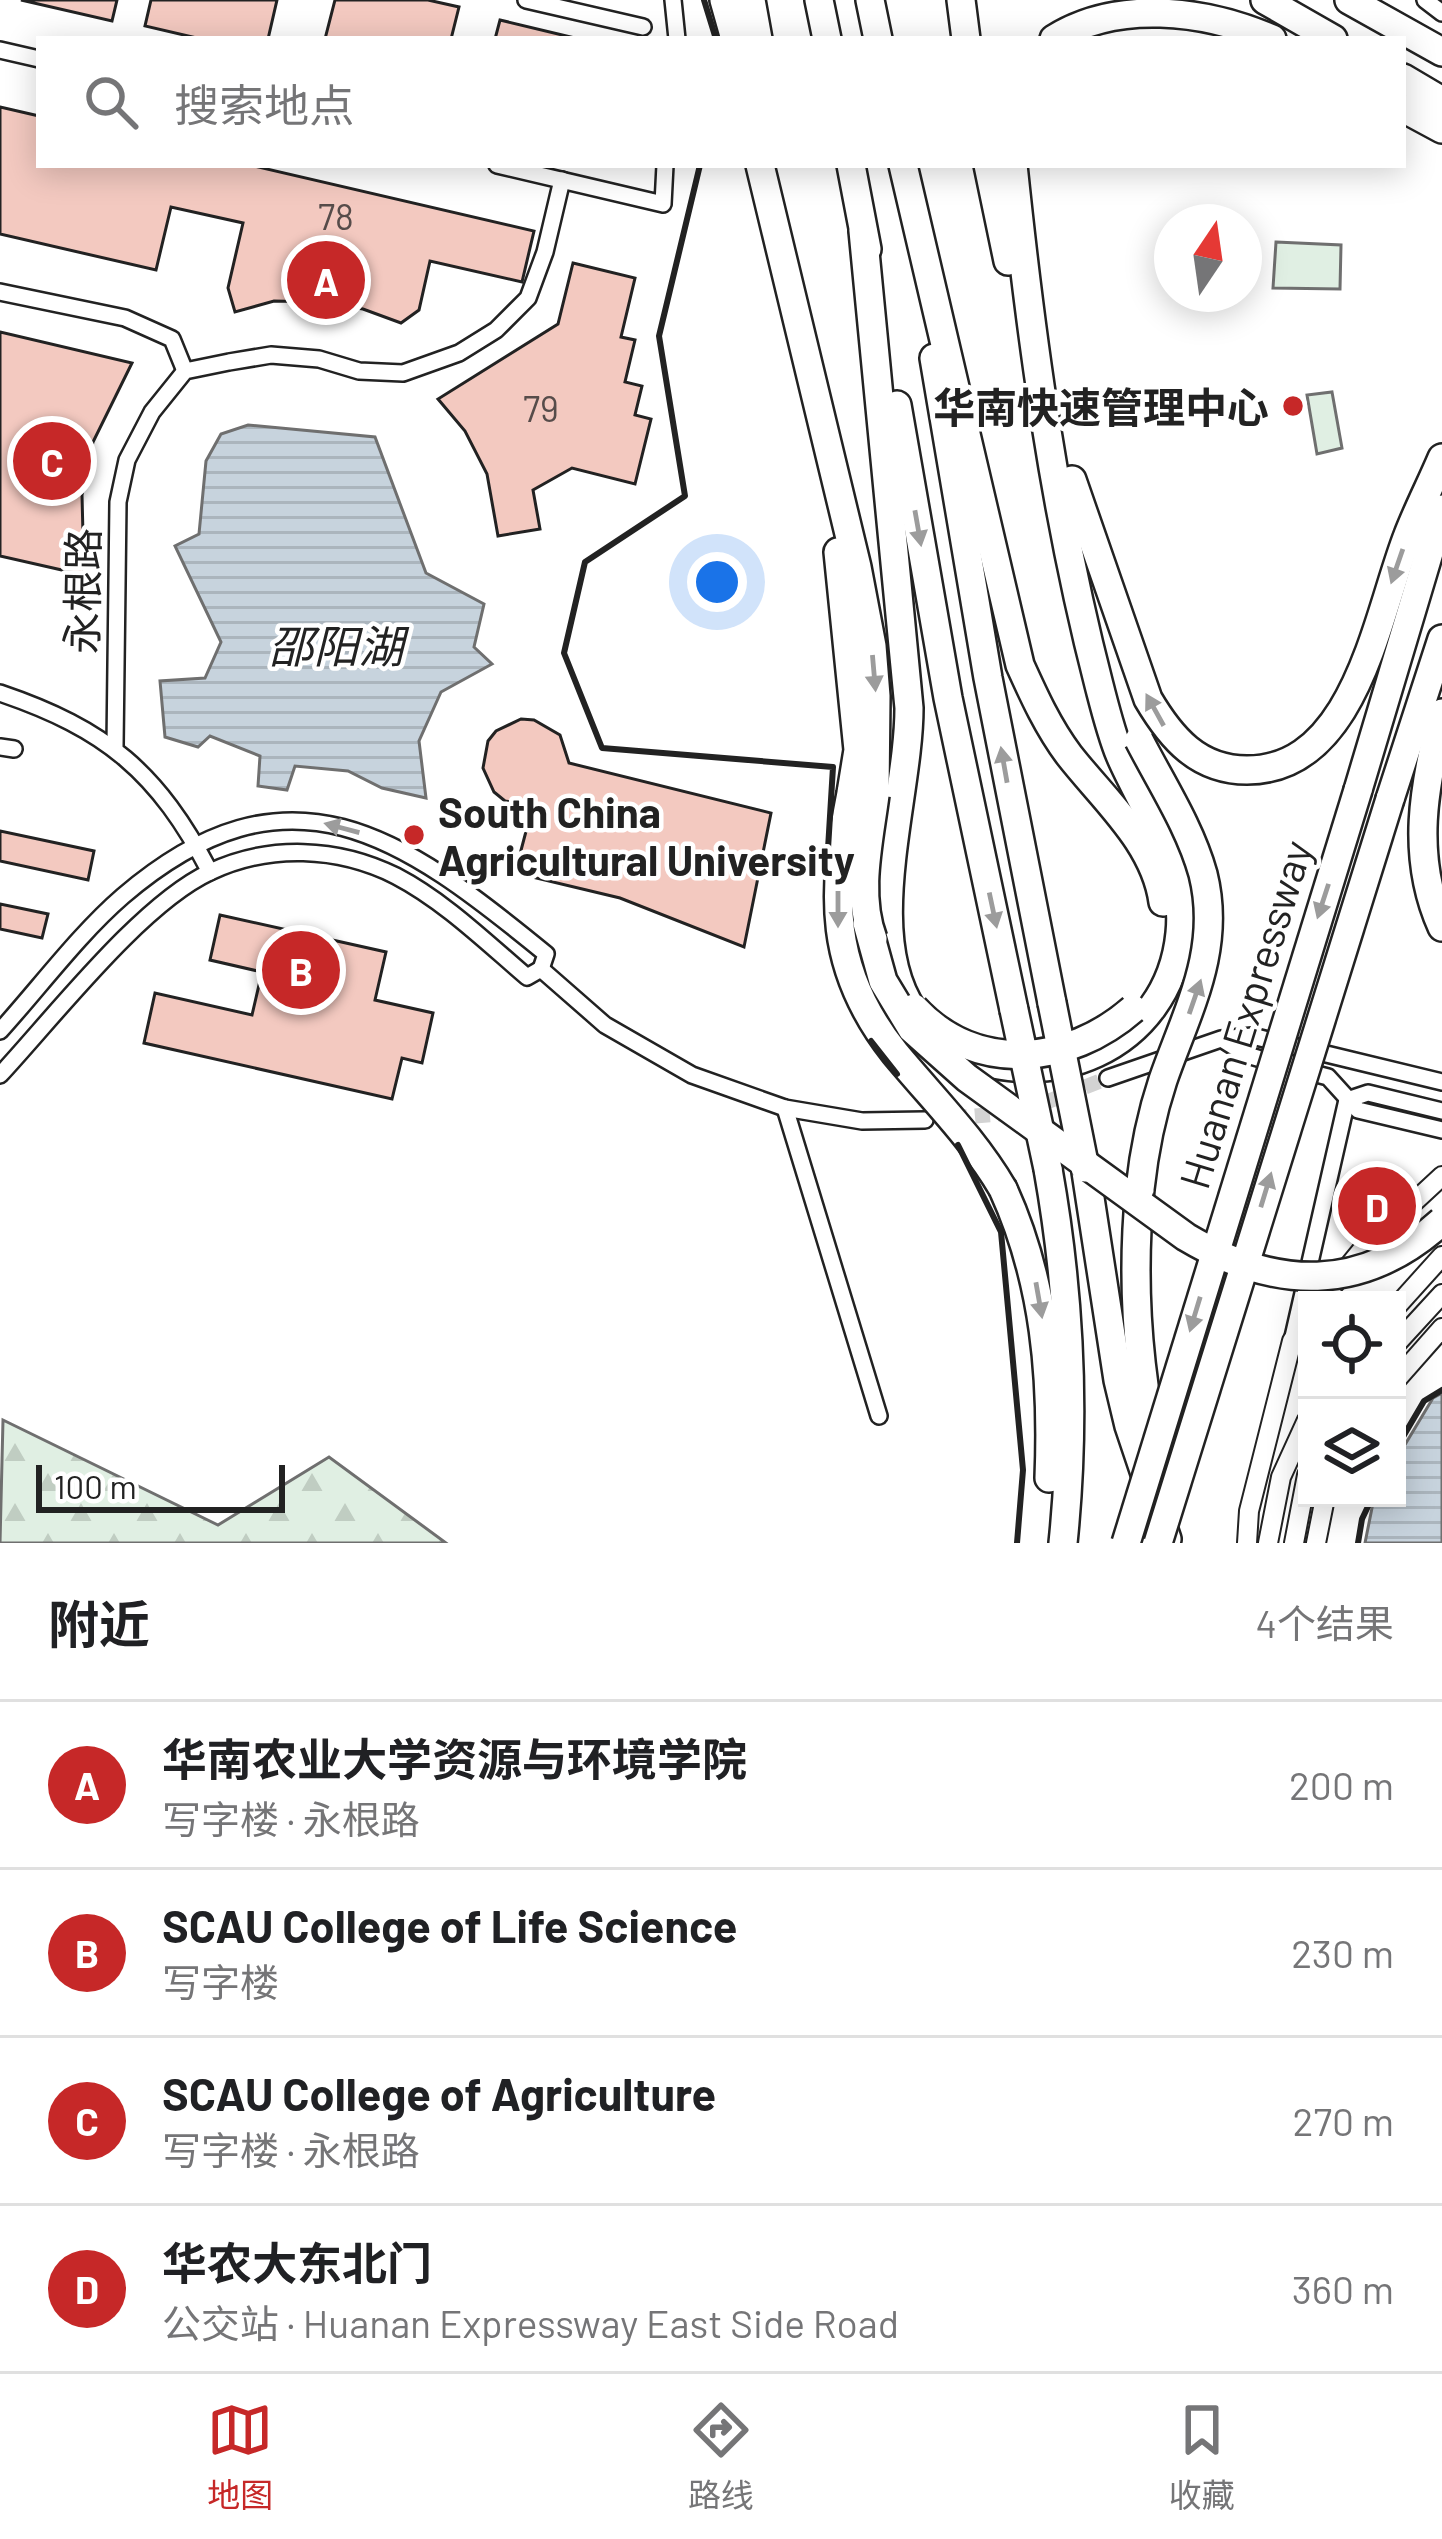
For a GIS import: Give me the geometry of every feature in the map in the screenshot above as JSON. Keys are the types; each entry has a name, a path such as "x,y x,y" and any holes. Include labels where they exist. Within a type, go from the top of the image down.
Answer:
{"highway":[{"path":"724,0 734,36"},
{"path":"751,0 757,36"},
{"path":"819,0 826,36"},
{"path":"870,0 877,36"},
{"path":"961,0 966,36"},
{"path":"1265,0 1329,36"},
{"path":"1349,0 1442,52"},
{"path":"1058,36 1082,17 1141,2 1176,5 1264,36"},
{"path":"1406,80 1442,100"},
{"path":"1406,110 1442,129"},
{"path":"761,168 872,646 877,712 863,794 840,864 839,937 860,1002 896,1053 964,1130 1003,1190 1031,1259 1048,1362 1050,1464 1044,1543"},
{"path":"781,168 826,435"},
{"path":"852,168 948,698 1048,1168 1070,1323 1063,1543"},
{"path":"866,923 896,988 925,1019 980,1048 1030,1055 1087,1042 1133,1009 1152,981 1165,918 1161,884 1148,856 1041,711 1020,665 903,168"},
{"path":"903,168 988,678 1086,1172 1118,1380 1129,1426 1172,1543"},
{"path":"863,231 909,708 890,901 895,974 924,1027 949,1048 1010,1070 1072,1063 1127,1033 1149,1012 1167,986 1181,907 1170,858 1120,754 1097,679 989,168"},
{"path":"1013,168 1037,380 1106,649 1122,706 1195,850 1208,902 1201,982 1149,1128 1135,1236 1136,1323 1172,1543"},
{"path":"1037,380 1148,699 1181,746 1207,763 1235,770 1288,763 1309,751 1330,728 1364,666 1408,534 1442,458"},
{"name":"Huanan Expressway","path":"1126,1543 1442,509"},
{"name":"Huanan Expressway","path":"1158,1543 1442,638"},
{"path":"1442,712 1422,800 1423,855 1442,927"},
{"path":"863,794 866,923 874,957 896,1008 938,1053 1140,1203 1216,1255 1277,1276 1341,1274 1397,1255 1442,1221"}],"street":[{"path":"526,0 643,27"},
{"path":"673,0 677,36"},
{"path":"1425,0 1442,13"},
{"path":"0,50 36,57"},
{"path":"510,168 663,204 665,168"},
{"path":"0,292 125,318 172,339 185,371 271,355 320,359 359,371 403,373 459,353 496,330 527,298 545,252 562,180"},
{"name":"永根路","path":"115,746 118,502 128,460 152,412 185,371"},
{"path":"0,693 54,712 115,746 195,843 210,872"},
{"path":"0,1031 121,898 195,843 271,820 335,823 406,850 474,896 546,954 534,973"},
{"path":"0,1075 146,917 210,872 280,852 331,853 397,877 604,1025 692,1075 785,1108 862,1121 925,1120"},
{"path":"1108,1078 1221,1039 1252,1036 1442,1082"},
{"path":"1221,1039 1247,1055 1328,1077 1358,1110 1442,1130"},
{"path":"1347,1100 1368,1094 1442,1111"},
{"path":"1247,1543 1249,1510 1347,1100"},
{"path":"785,1108 879,1416"},
{"path":"1328,1291 1360,1251 1442,1176"},
{"path":"1406,1296 1442,1256"},
{"path":"1406,1333 1442,1294"},
{"path":"1406,1369 1442,1328"},
{"path":"1292,1341 1298,1333"},
{"path":"1268,1543 1281,1477 1298,1440"},
{"path":"1294,1543 1300,1507"},
{"path":"1316,1543 1323,1507"}],"green space":[{"path":"1276,242 1341,245 1340,289 1273,288"},
{"path":"1332,392 1342,448 1317,454 1307,395"},
{"path":"3,1420 218,1525 329,1457 446,1543 0,1543"}],"water":[{"name":"邵阳湖","path":"248,425 375,437 426,573 484,604 474,647 492,664 441,692 419,741 426,798 382,788 348,771 295,766 287,790 258,786 260,756 210,736 198,747 165,737 160,681 205,678 221,642 175,546 199,534 206,461 221,434"},
{"path":"1442,1393 1442,1543 1365,1543 1372,1507 1406,1507 1406,1443 1433,1398"}],"building":[{"path":"21,0 117,0 112,21"},
{"path":"151,0 277,0 269,36 188,36 145,26"},
{"path":"335,0 428,0 459,7 452,36 326,36"},
{"path":"500,20 567,36 496,36"},
{"path":"0,107 36,115 36,168 263,168 534,231 522,282 430,261 419,310 401,323 363,309 318,302 274,301 235,312 228,288 243,223 171,207 156,270 0,234"},
{"path":"573,263 635,278 621,337 635,340 625,382 642,386 635,415 651,419 635,484 572,468 533,490 540,529 498,536 487,474 465,431 438,399 558,324"},
{"path":"0,332 132,363 93,442 82,495 84,575 0,556"},
{"path":"521,719 534,720 560,735 569,763 771,813 744,947 620,898 515,873 533,805 505,801 494,792 483,768 488,741 496,731"},
{"path":"0,831 94,851 88,880 0,861"},
{"path":"0,904 48,914 42,938 0,929"},
{"path":"220,915 386,952 375,1000 433,1013 422,1063 402,1058 392,1099 144,1043 155,993 252,1015 262,972 210,960"}],"tunnel":[{"path":"952,1118 1021,1112 1108,1078"}],"wall":[{"path":"704,0 715,36"},
{"path":"699,168 659,336 685,496 585,562 564,653 602,748 833,767 827,865"},
{"path":"871,1041 897,1074"},
{"path":"958,1145 1001,1232 1023,1470 1017,1543"},
{"path":"1406,1432 1424,1401 1442,1390"},
{"path":"1358,1543 1368,1507"}],"place":[{"name":"华南农业大学资源与环境学院","path":"326,280"},
{"name":"华南快速管理中心","path":"1293,406"},
{"name":"SCAU College of Agriculture","path":"52,461"},
{"name":"South China Agricultural University","path":"414,835"},
{"name":"SCAU College of Life Science","path":"301,970"},
{"name":"华农大东北门","path":"1377,1206"}]}
